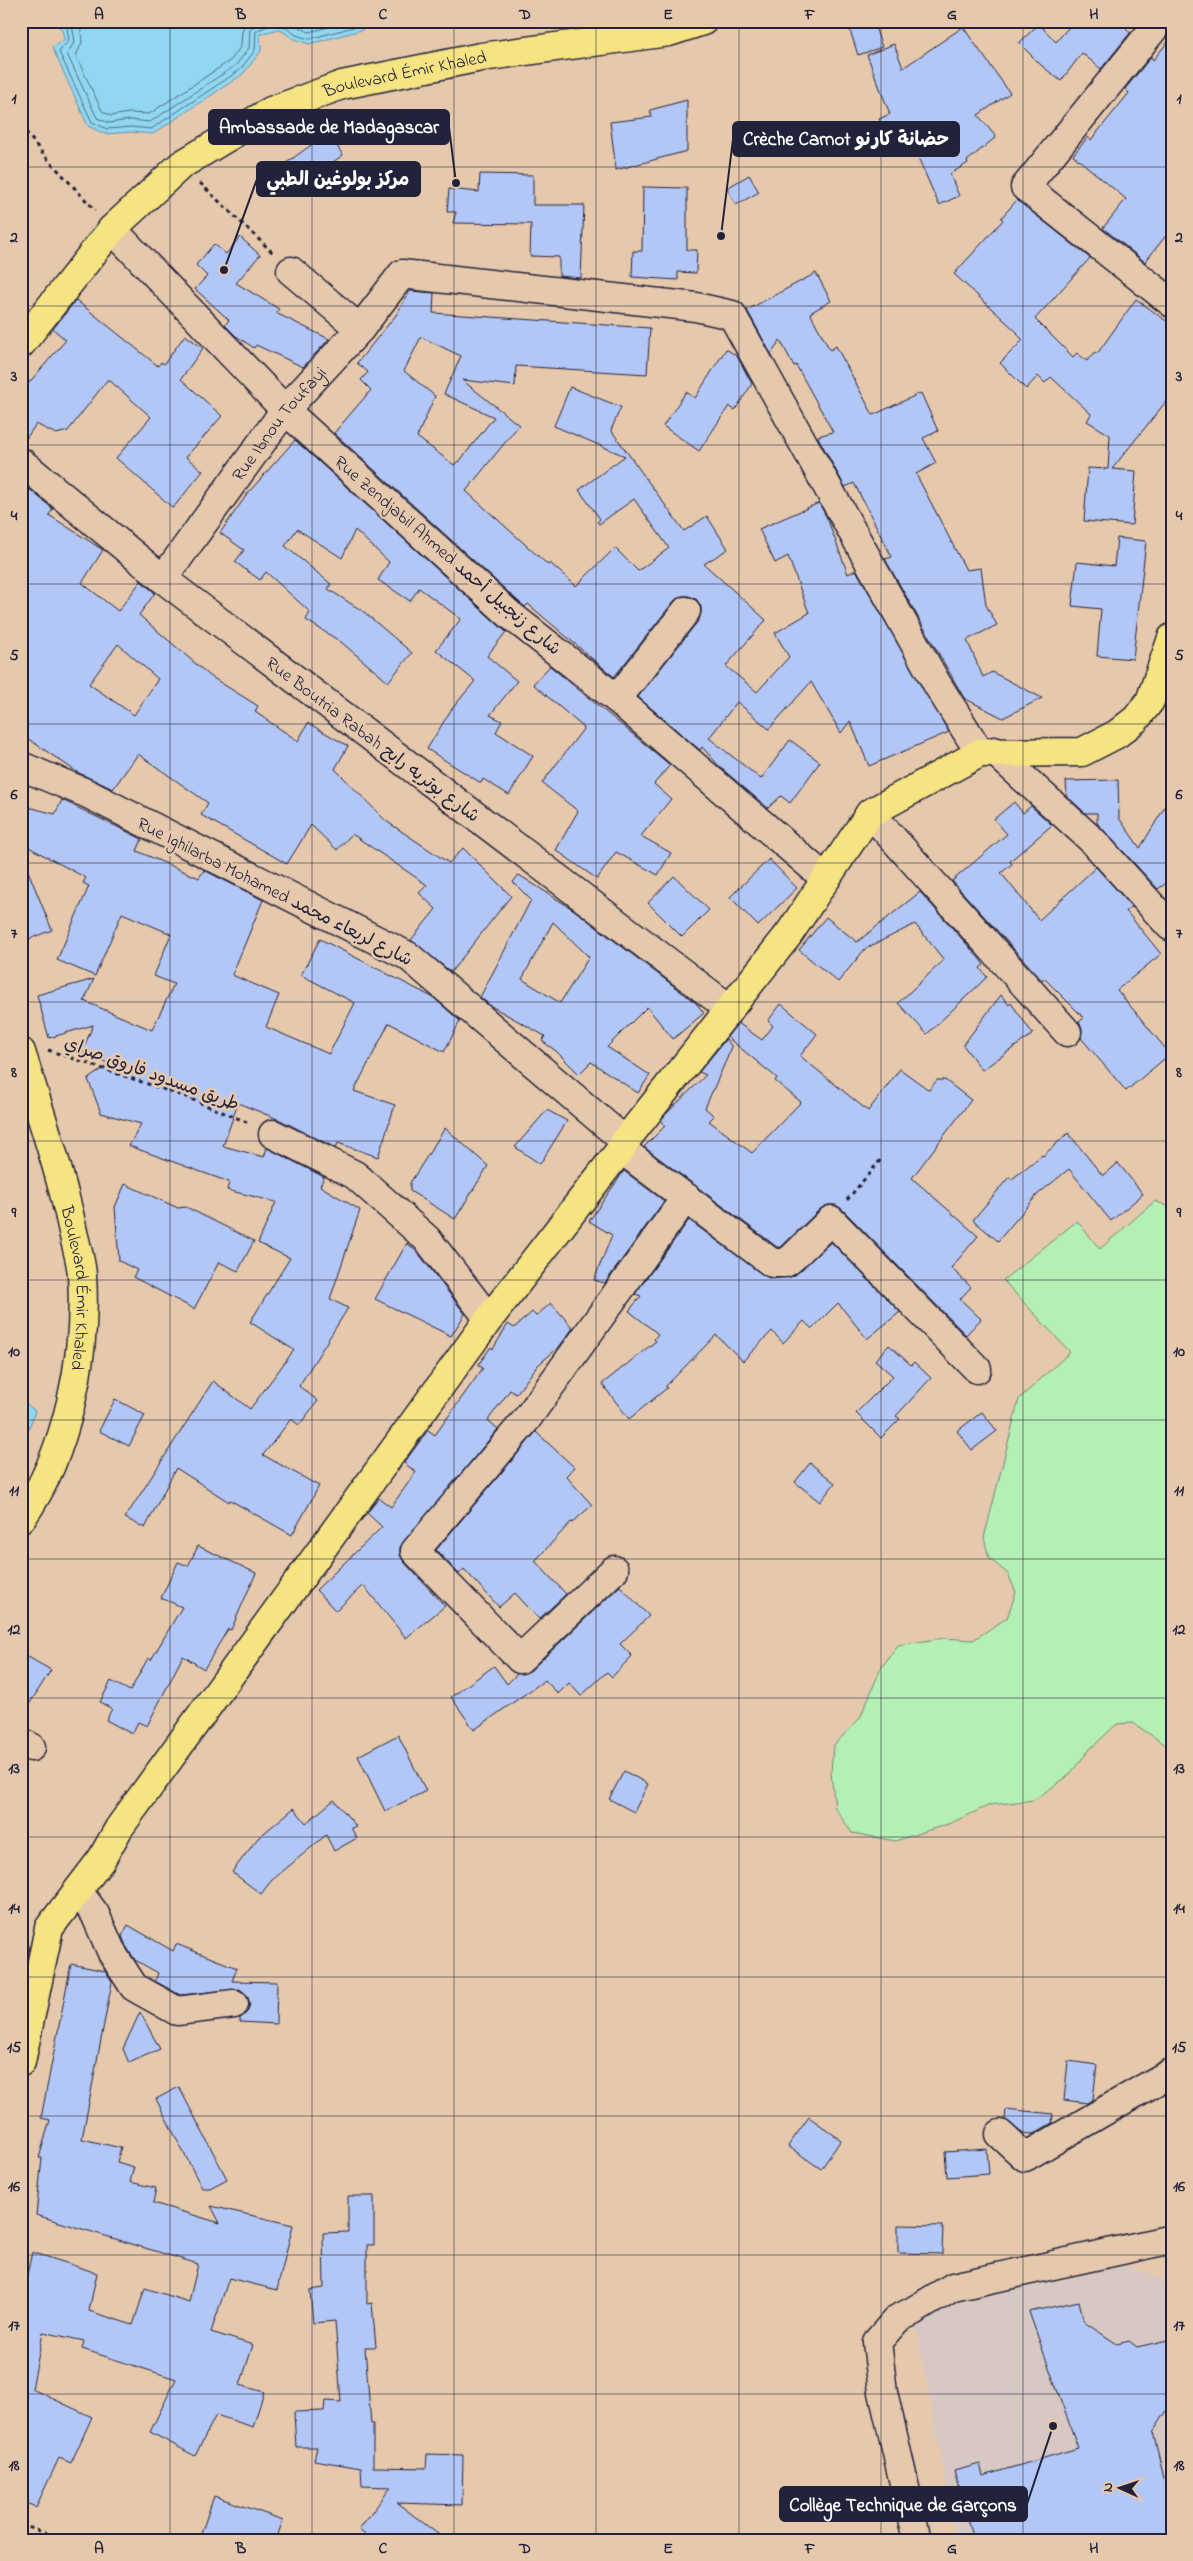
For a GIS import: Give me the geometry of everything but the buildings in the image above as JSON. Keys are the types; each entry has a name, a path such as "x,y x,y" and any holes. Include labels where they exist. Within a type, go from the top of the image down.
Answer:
{"main road":[{"name":"Boulevard Émir Khaled","path":"21,344 112,229 181,165 271,111 342,85 481,58 669,32 703,21"},
{"path":"21,2062 49,1928 101,1860 119,1828 489,1319 789,934 870,813 987,752 1082,752 1118,734 1136,720 1150,701 1172,638"},
{"name":"Boulevard Émir Khaled","path":"21,1519 30,1506 63,1434 81,1343 82,1274 64,1187 30,1050"}],"street":[{"path":"1160,21 1025,187 1172,304"},
{"name":"Rue Zendjabil Ahmed شارع زنجبيل أحمد","path":"112,229 285,410 509,614 617,699 826,879"},
{"path":"291,271 360,329"},
{"name":"Rue Ibnou Toufayi","path":"163,579 285,410 360,329 402,274 696,307 732,315 937,684 987,752"},
{"name":"Rue Boutria Rabah شارع بوتريه رابح","path":"21,462 163,579 730,1009"},
{"path":"617,699 686,611"},
{"path":"987,752 1094,842 1170,926"},
{"name":"Rue Ighilarba Mohamed شارع لربعاء محمد","path":"21,766 86,794 408,956 623,1145 686,1197 772,1263 779,1264 791,1259 831,1220"},
{"path":"870,813 1067,1032"},
{"path":"273,1134 355,1175 427,1239 489,1319"},
{"path":"614,1570 520,1659 415,1551 526,1420 686,1197"},
{"path":"831,1220 977,1369"},
{"path":"78,1891 95,1914 112,1953 134,1987 177,2011 234,2004"},
{"path":"1000,2134 1025,2157 1172,2072"},
{"path":"917,2540 883,2392 878,2342 892,2324 897,2319 914,2311 952,2287 1172,2239"}],"path":[{"path":"26,132 48,160 112,229"},
{"path":"181,165 291,271"},
{"name":"طريق مسدود فاروق صراي","path":"30,1050 186,1097 273,1134"},
{"path":"831,1220 883,1157"},
{"path":"21,2525 68,2540"}],"shaded area":[{"path":"1127,2265 1172,2283 1172,2540 957,2540 913,2311"}],"green space":[{"path":"1155,1201 1172,1208 1172,1749 1133,1723 1117,1724 1090,1749 1068,1776 1034,1800 990,1805 951,1823 895,1841 852,1833 835,1808 831,1773 833,1746 860,1718 881,1668 898,1645 944,1638 973,1640 1007,1618 1016,1592 1008,1574 989,1558 984,1538 1019,1399 1070,1352 1003,1280 1077,1221 1100,1249"}],"water":[{"path":"51,21 365,21 362,30 309,44 294,39 279,29 260,34 261,51 243,74 153,134 131,132 105,134 88,126 52,47 64,40 61,28"},
{"path":"21,1399 35,1411 24,1443 21,1442"}],"place":[{"name":"Ambassade de Madagascar","path":"456,183"},
{"name":"Crèche Carnot حضانة كارنو","path":"721,236"},
{"name":"مركز بولوغين الطبي","path":"224,270"},
{"name":"Collège Technique de Garçons","path":"1053,2426"}]}
